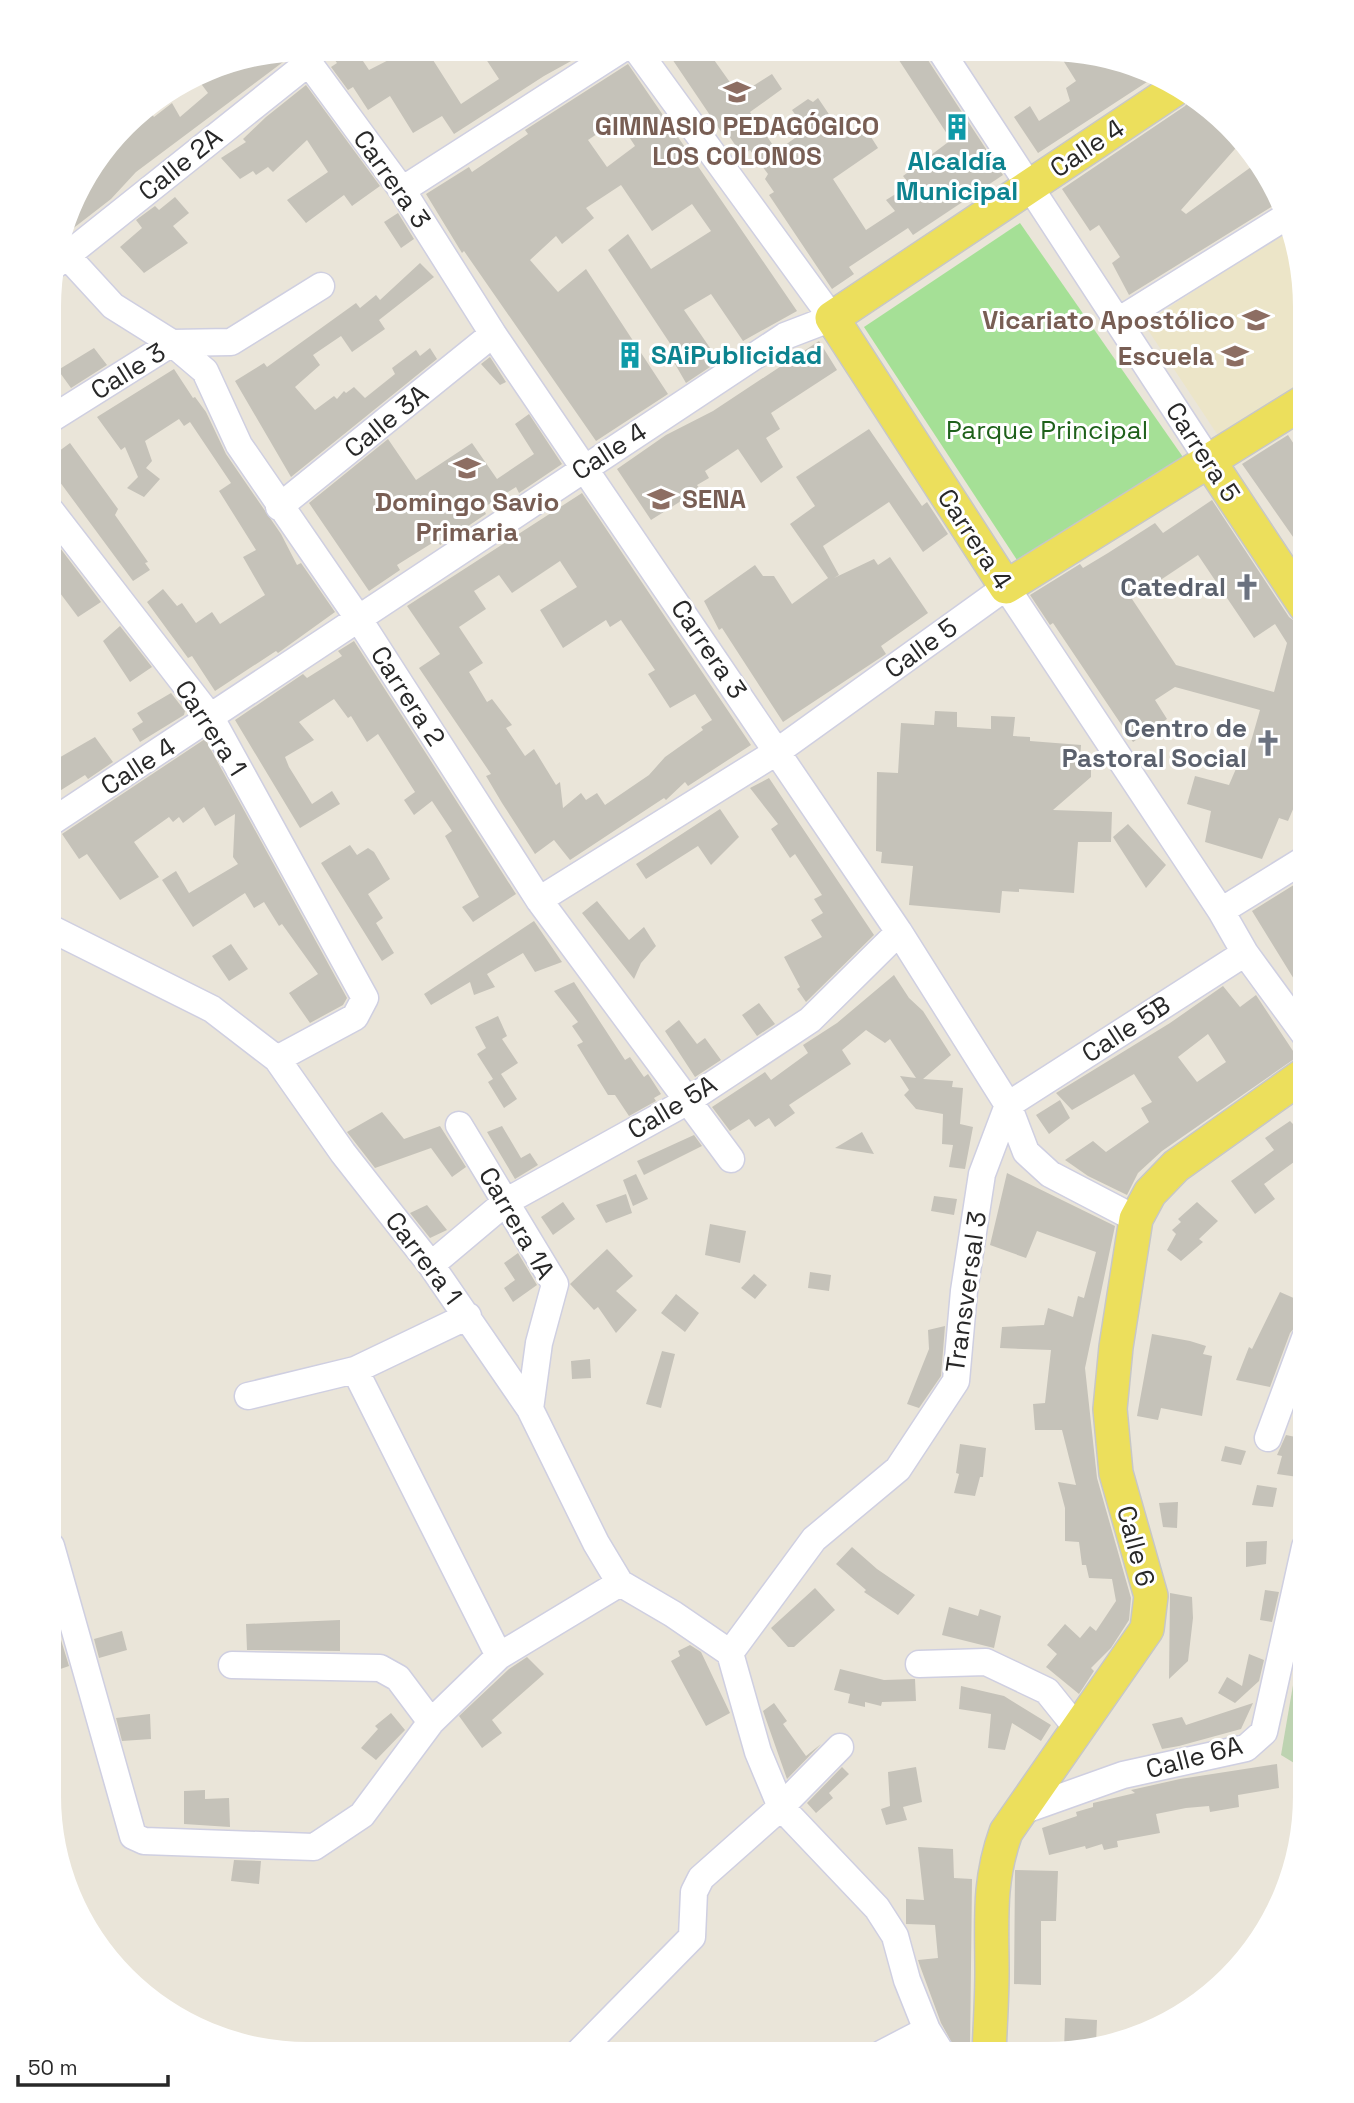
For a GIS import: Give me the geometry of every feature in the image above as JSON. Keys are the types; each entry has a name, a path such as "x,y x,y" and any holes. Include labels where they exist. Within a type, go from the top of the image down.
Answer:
{"main road":[{"name":"Calle 4","path":"832,318 1169,93"},
{"name":"Carrera 4","path":"832,318 1006,587"},
{"name":"Calle 5","path":"1006,587 1293,409"},
{"name":"Carrera 5","path":"1209,461 1293,588"},
{"name":"Calle 6","path":"989,2042 992,1972 990,1898 994,1864 1006,1832 1076,1727 1129,1658 1147,1629 1151,1596 1116,1473 1110,1409 1115,1347 1136,1219 1150,1194 1176,1166 1292,1083"}],"street":[{"name":"Carrera 5","path":"948,61 1209,461"},
{"name":"Calle 2A","path":"67,255 298,62"},
{"name":"Carrera 3","path":"308,62 402,190 494,334 899,932 1008,1105 1026,1152 1050,1174 1136,1219"},
{"path":"402,190 602,62"},
{"name":"Carrera 4","path":"644,62 832,318"},
{"path":"1118,321 1278,222"},
{"name":"Carrera 2","path":"65,265 113,306 172,342 205,371 239,445 279,507 358,618 539,900 686,1102 731,1159"},
{"name":"Calle 3","path":"61,413 172,342 231,342 321,286"},
{"name":"Calle 4","path":"61,816 785,336 832,318"},
{"name":"Calle 3A","path":"279,507 494,334"},
{"name":"Carrera 1","path":"61,524 211,718 365,998 355,1017 277,1059"},
{"name":"Carrera 4","path":"1006,587 1221,911 1245,953 1293,1018"},
{"name":"Calle 5","path":"539,900 778,751 1006,587"},
{"path":"1221,911 1293,867"},
{"name":"Calle 5A","path":"431,1265 507,1200 686,1102 810,1020 899,932"},
{"name":"Carrera 1","path":"61,934 212,1009 277,1059 343,1153 468,1316 530,1409 596,1543 621,1583 730,1653"},
{"name":"Calle 5B","path":"1008,1105 1245,953"},
{"name":"Transversal 3","path":"730,1653 814,1539 898,1469 956,1381 964,1291 982,1174 1008,1105"},
{"name":"Carrera 1A","path":"459,1125 555,1283 539,1343 530,1409"},
{"path":"248,1396 355,1370 468,1316"},
{"path":"355,1370 499,1656"},
{"path":"1268,1438 1292,1372"},
{"path":"61,1581 133,1836 144,1841 314,1847 362,1815 431,1722 499,1656 621,1583"},
{"name":"Calle 6A","path":"1021,1811 1123,1775 1246,1748 1264,1732 1292,1602"},
{"path":"730,1653 758,1752 781,1807 877,1908 895,1936 907,1980 934,2042"},
{"path":"919,1664 986,1662 1047,1691 1076,1727"},
{"path":"232,1665 380,1668 398,1678 431,1722"},
{"path":"589,2042 692,1937 694,1892 701,1878 781,1807 840,1748"},
{"path":"903,2042 927,2030"}],"shaded area":[{"name":"Escuela","path":"1281,233 1291,275 1293,396 1221,440 1144,324"}],"green space":[{"name":"Parque Principal","path":"1020,223 1185,460 1017,560 864,327"},
{"path":"1292,1690 1292,1762 1281,1755"}],"building":[{"path":"674,61 715,61 739,95 772,74 782,89 750,112 777,151 806,130 792,110 808,99 813,102 818,98 845,138 864,126 878,148 833,179 866,230 895,211 886,200 910,185 903,176 951,140 900,61 929,61 1003,175 913,235 908,228 849,267 854,274 832,289 769,195 774,192 765,179 768,174 750,150 742,155 725,130 722,133"},
{"path":"364,62 369,70 385,62 434,62 461,104 499,79 488,62 570,62 454,134 442,116 413,133 390,96 368,110 353,87 348,90 331,67 337,63"},
{"path":"1064,62 1095,66 1146,83 1038,153 1014,117 1030,106 1039,121 1070,101 1066,88 1076,81"},
{"path":"282,63 136,172 111,199 74,228 94,184 133,133 172,103 180,117 208,93 202,85 213,80 259,66"},
{"path":"628,64 797,311 743,341 711,294 684,310 719,361 686,383 675,364 681,360 608,250 628,234 651,269 711,231 692,204 652,231 621,185 586,208 594,218 562,244 556,236 530,260 558,292 586,269 668,394 596,441 464,251 462,253 426,194 469,167 472,172 528,134 525,130","holes":["618,120 635,146 607,167 588,140"]},
{"path":"306,85 380,186 352,206 344,195 306,223 287,200 328,172 307,140 273,172 268,167 256,175 253,171 240,179 221,158 246,142 243,139 266,117"},
{"path":"1185,106 1209,122 1235,149 1181,210 1186,214 1249,168 1271,207 1129,295 1112,263 1120,257 1099,225 1090,231 1062,189"},
{"path":"175,197 189,213 173,226 188,243 144,273 120,247 142,228 136,220 155,206 159,210"},
{"path":"398,213 414,239 401,248 384,222"},
{"path":"420,263 434,277 379,320 385,329 352,352 341,336 313,355 320,365 295,387 315,410 334,396 337,399 344,391 346,393 354,387 365,398 395,374 392,368 416,350 420,356 430,348 437,359 291,477 235,381 264,363 267,367 356,303 360,308 376,295 380,300"},
{"path":"819,341 837,370 771,413 780,429 766,438 783,467 761,483 738,449 705,471 709,478 697,485 700,489 651,520 617,469 666,435 713,411"},
{"path":"94,348 107,365 71,388 61,374 61,368"},
{"path":"490,357 506,382 500,385 481,364"},
{"path":"174,369 206,412 226,454 281,534 297,565 301,563 335,612 278,653 276,651 215,691 192,656 188,658 147,602 163,589 177,606 182,603 196,623 212,612 220,624 265,595 243,557 256,550 219,491 231,483 190,422 184,426 179,419 145,441 152,461 146,468 160,479 144,497 127,488 138,477 125,447 121,450 97,417"},
{"path":"529,414 562,464 519,493 516,487 483,508 486,514 440,545 437,540 397,565 400,570 369,591 309,503 388,439 416,480 472,443 497,479 534,454 515,424"},
{"path":"869,429 922,506 927,502 948,534 923,552 889,502 823,546 839,575 834,578 874,559 878,565 890,557 928,613 881,646 886,654 783,722 722,628 719,630 704,601 755,565 763,576 774,576 792,604 828,578 790,524 815,506 796,477"},
{"path":"1288,435 1293,443 1293,537 1242,464"},
{"path":"70,443 118,509 115,515 148,562 145,563 150,570 133,581 61,484 61,450"},
{"path":"582,493 751,745 688,786 685,782 666,800 664,798 570,860 554,840 535,854 486,776 491,774 419,668 440,654 407,606","holes":["560,561 577,587 540,610 563,648 606,620 610,627 621,620 655,670 648,674 670,708 695,694 712,720 701,727 703,730 665,757 649,775 605,805 597,793 586,800 581,793 563,808 560,782 556,785 534,749 525,756 506,728 512,725 492,699 487,702 469,672 483,663 459,627 486,609 474,591 499,575 512,593"]},
{"path":"1212,500 1293,620 1293,810 1288,821 1279,818 1262,859 1205,842 1211,811 1187,804 1195,776 1229,785 1238,764 1244,766 1260,710 1175,687 1155,700 1167,719 1133,742 1053,623 1050,625 1030,595 1080,564 1083,568 1155,523 1163,533","holes":["1198,555 1254,638 1275,624 1287,643 1274,692 1176,665 1132,599"]},
{"path":"61,549 101,602 78,617 61,594"},
{"path":"120,626 152,667 130,682 103,641"},
{"path":"354,641 516,894 473,922 462,907 479,897 445,836 452,831 432,801 414,815 404,800 415,792 378,734 367,742 351,716 348,718 334,699 299,722 314,740 285,757 289,767 312,804 332,791 340,804 300,828 235,720 303,674 307,678 342,656 338,651"},
{"path":"171,693 185,711 184,715 140,742 132,729 143,722 137,713"},
{"path":"935,711 957,712 957,727 991,729 991,716 1015,717 1013,736 1030,737 1030,741 1081,745 1080,760 1091,762 1091,777 1053,810 1112,812 1111,842 1078,842 1074,893 1019,889 1019,892 1002,891 1000,913 909,905 913,866 881,863 882,852 876,851 877,772 898,773 901,723 934,725"},
{"path":"95,737 113,762 88,779 85,775 61,790 61,757"},
{"path":"205,739 347,998 343,1005 310,1023 289,993 318,974 282,924 279,926 264,902 254,908 245,893 193,927 162,880 176,871 189,893 238,864 233,857 235,814 215,826 204,807 183,823 179,817 173,822 169,817 134,842 159,877 120,900 87,854 79,859 62,834"},
{"path":"769,778 874,935 806,1002 797,989 800,987 784,957 822,937 811,920 823,913 814,899 822,895 795,854 790,858 771,829 778,824 750,788"},
{"path":"720,809 739,837 711,865 698,846 646,879 636,864"},
{"path":"1128,824 1166,865 1146,888 1113,837"},
{"path":"350,845 357,855 368,848 374,852 390,879 368,894 383,918 376,923 394,953 382,961 321,863"},
{"path":"1293,886 1293,977 1252,911"},
{"path":"597,901 629,940 644,927 656,946 641,963 634,979 582,913"},
{"path":"534,921 562,962 535,972 523,953 487,974 495,987 474,995 470,982 431,1005 424,994"},
{"path":"231,944 248,969 229,981 212,956"},
{"path":"894,975 909,998 923,1011 951,1055 923,1079 953,1081 952,1087 963,1088 960,1124 973,1127 965,1169 949,1167 953,1145 942,1144 943,1114 916,1109 904,1095 909,1090 900,1076 916,1078 890,1039 885,1043 866,1030 842,1050 851,1064 789,1105 795,1113 775,1127 769,1118 755,1127 749,1119 730,1131 712,1107 765,1072 771,1080 808,1053 803,1045 837,1023"},
{"path":"574,982 625,1060 630,1057 644,1077 648,1074 661,1094 654,1098 656,1101 629,1116 615,1095 608,1095 577,1045 583,1042 572,1026 578,1022 554,991"},
{"path":"1223,986 1240,1007 1256,995 1293,1050 1292,1060 1162,1151 1138,1173 1127,1195 1088,1176 1065,1160 1093,1141 1106,1152 1149,1122 1141,1108 1152,1102 1134,1074 1072,1110 1056,1093 1170,1023","holes":["1208,1034 1226,1062 1197,1082 1178,1057"]},
{"path":"759,1003 775,1024 757,1036 742,1015"},
{"path":"498,1016 507,1036 502,1039 518,1063 501,1074 517,1099 504,1108 488,1082 493,1079 477,1054 486,1048 475,1027"},
{"path":"679,1020 697,1044 705,1038 721,1060 695,1077 665,1031"},
{"path":"1060,1100 1070,1118 1049,1134 1036,1115"},
{"path":"382,1112 404,1139 440,1126 466,1167 452,1177 431,1148 375,1168 347,1132"},
{"path":"1290,1121 1292,1123 1292,1163 1264,1184 1275,1199 1255,1214 1231,1181 1274,1150 1265,1138"},
{"path":"502,1126 521,1158 530,1153 538,1165 515,1179 487,1132"},
{"path":"862,1132 874,1154 835,1148"},
{"path":"694,1135 702,1146 644,1175 637,1161"},
{"path":"1007,1173 1115,1226 1085,1368 1097,1478 1131,1598 1129,1620 1111,1648 1091,1668 1094,1671 1079,1694 1046,1667 1057,1654 1047,1645 1065,1624 1080,1638 1090,1626 1096,1631 1116,1601 1112,1579 1089,1578 1086,1565 1082,1565 1079,1542 1065,1541 1065,1508 1058,1482 1076,1485 1062,1430 1035,1430 1033,1404 1045,1403 1051,1350 1000,1348 1002,1327 1044,1325 1048,1308 1073,1317 1078,1296 1084,1298 1096,1252 1037,1231 1026,1258 990,1245"},
{"path":"636,1174 648,1199 633,1206 623,1180"},
{"path":"626,1194 632,1213 606,1223 596,1205"},
{"path":"934,1196 957,1199 954,1215 931,1211"},
{"path":"563,1202 575,1219 553,1235 541,1217"},
{"path":"1197,1202 1218,1221 1199,1239 1203,1242 1181,1261 1167,1250 1176,1234 1172,1230 1181,1222 1178,1219"},
{"path":"427,1205 447,1230 430,1238 410,1213"},
{"path":"710,1224 746,1231 740,1263 705,1255"},
{"path":"607,1249 633,1276 616,1291 637,1310 616,1333 598,1307 594,1310 570,1284"},
{"path":"518,1253 537,1285 513,1302 504,1288 515,1280 504,1263"},
{"path":"810,1272 831,1275 829,1291 808,1288"},
{"path":"754,1274 767,1285 755,1299 741,1288"},
{"path":"1280,1292 1292,1297 1292,1330 1270,1387 1236,1380 1249,1347 1252,1349"},
{"path":"676,1294 699,1313 685,1332 661,1313"},
{"path":"945,1326 941,1376 919,1408 907,1404 929,1349 928,1330"},
{"path":"1152,1334 1206,1346 1203,1354 1212,1356 1202,1416 1161,1408 1158,1420 1137,1416"},
{"path":"662,1351 675,1354 661,1408 646,1404"},
{"path":"590,1359 591,1378 572,1379 571,1361"},
{"path":"1286,1435 1292,1436 1292,1476 1277,1474 1282,1456 1277,1455"},
{"path":"960,1444 986,1448 983,1477 980,1477 975,1496 954,1493 959,1474 956,1473"},
{"path":"1225,1446 1246,1451 1241,1465 1221,1461"},
{"path":"1257,1485 1277,1488 1273,1507 1252,1505"},
{"path":"1178,1502 1177,1528 1163,1527 1159,1503"},
{"path":"1267,1541 1266,1564 1246,1567 1246,1542"},
{"path":"852,1547 877,1569 915,1595 898,1615 864,1592 866,1590 836,1564"},
{"path":"815,1588 835,1610 794,1647 788,1647 771,1628"},
{"path":"1265,1590 1279,1592 1272,1622 1260,1620"},
{"path":"1170,1593 1192,1597 1193,1618 1188,1661 1169,1679"},
{"path":"949,1607 978,1616 980,1609 1001,1616 994,1648 942,1635"},
{"path":"340,1620 340,1651 247,1650 246,1624"},
{"path":"122,1631 127,1650 99,1658 94,1639"},
{"path":"61,1640 69,1666 61,1669"},
{"path":"690,1645 701,1652 730,1713 706,1726 671,1661 680,1656 678,1651"},
{"path":"1249,1654 1264,1660 1259,1681 1235,1703 1218,1693 1227,1677 1242,1686"},
{"path":"527,1657 544,1674 492,1720 502,1733 482,1748 459,1716 509,1669"},
{"path":"840,1669 884,1680 915,1679 916,1701 882,1702 881,1706 865,1702 865,1707 848,1703 850,1694 834,1690"},
{"path":"961,1686 1004,1696 1051,1725 1041,1741 1012,1723 1005,1750 988,1748 991,1714 959,1709"},
{"path":"774,1703 787,1721 783,1724 806,1756 821,1744 787,1779 763,1711"},
{"path":"1253,1703 1241,1729 1179,1746 1162,1749 1152,1724 1182,1717 1186,1725"},
{"path":"391,1713 405,1730 376,1760 361,1748 378,1729 375,1726"},
{"path":"150,1714 151,1739 122,1741 116,1718"},
{"path":"1277,1764 1279,1788 1238,1795 1239,1807 1210,1812 1209,1806 1156,1814 1160,1833 1117,1841 1118,1847 1104,1850 1102,1844 1049,1855 1042,1828 1077,1816 1076,1812 1093,1807 1093,1803 1135,1793 1131,1790 1180,1779"},
{"path":"842,1767 849,1774 829,1793 833,1798 816,1813 807,1803"},
{"path":"916,1767 922,1802 903,1807 907,1820 886,1825 881,1809 890,1806 888,1772"},
{"path":"205,1790 205,1799 229,1798 230,1827 184,1824 184,1791"},
{"path":"918,1847 953,1849 954,1878 972,1879 970,2042 951,2042 941,2023 918,1960 938,1958 935,1925 906,1924 906,1899 924,1900"},
{"path":"234,1860 261,1861 259,1884 231,1881"},
{"path":"1015,1870 1058,1871 1056,1921 1041,1921 1041,1985 1014,1984"},
{"path":"1065,2018 1097,2020 1096,2037 1064,2041"}],"place":[{"name":"GIMNASIO PEDAGÓGICO LOS COLONOS","path":"737,92"},
{"name":"Alcaldía Municipal","path":"957,127"},
{"name":"Vicariato Apostólico","path":"1256,320"},
{"name":"SAiPublicidad","path":"630,355"},
{"name":"Escuela","path":"1235,356"},
{"name":"Domingo Savio Primaria","path":"467,468"},
{"name":"SENA","path":"661,499"},
{"name":"Catedral","path":"1247,587"},
{"name":"Centro de Pastoral Social","path":"1268,743"}]}
